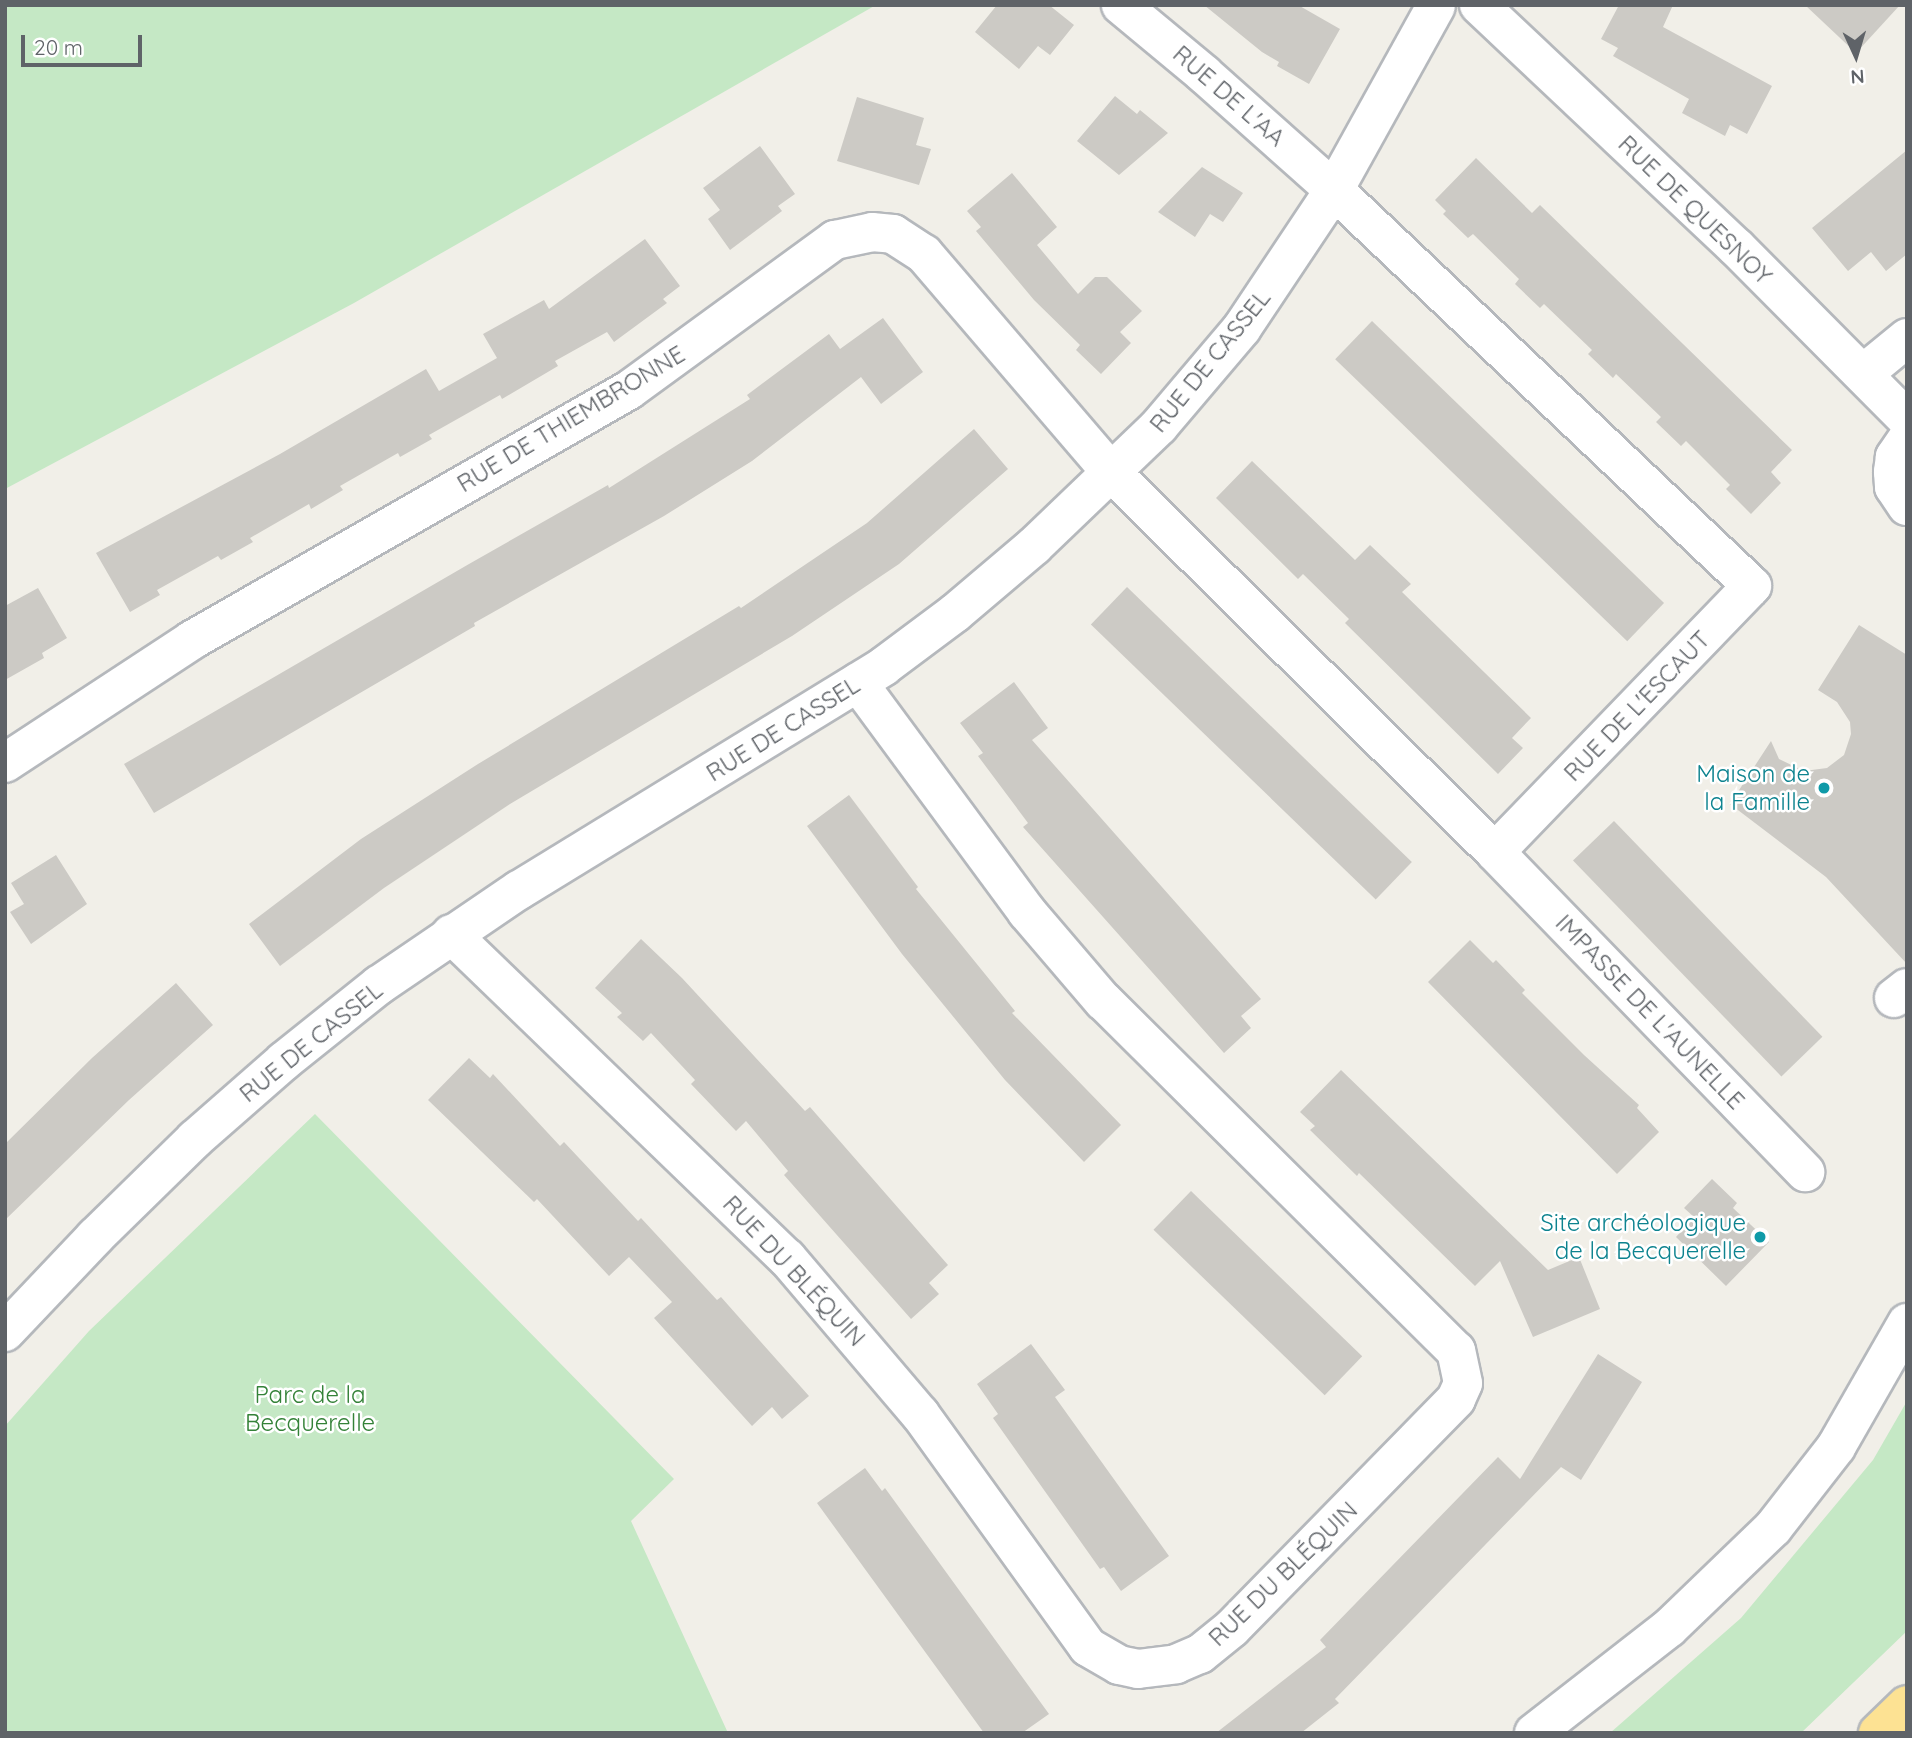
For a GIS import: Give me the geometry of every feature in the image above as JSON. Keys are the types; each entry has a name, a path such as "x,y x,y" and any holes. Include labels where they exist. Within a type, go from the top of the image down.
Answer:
{"highway":[{"path":"1878,1733 1907,1705"}],"street":[{"name":"RUE DE L'AA","path":"1121,5 1335,190"},
{"name":"RUE DE QUESNOY","path":"1479,5 1736,247 1907,419"},
{"name":"RUE DE CASSEL","path":"5,1332 142,1189 204,1131 295,1052 379,985 451,934 858,683 916,643 993,582 1112,473 1159,426 1241,328 1335,190 1444,6"},
{"name":"RUE DE L'ESCAUT","path":"1335,190 1752,586 1495,852"},
{"name":"RUE DE THIEMBRONNE","path":"5,763 192,640 629,390 835,240 873,232 893,234 924,254 1112,473"},
{"path":"1863,374 1907,338"},
{"path":"1907,439 1895,457 1893,472 1895,487 1907,506"},
{"path":"1112,473 1495,852"},
{"name":"RUE DU BLÉQUIN","path":"451,934 787,1258 920,1414 1088,1647 1110,1662 1138,1669 1176,1664 1200,1654 1232,1628 1456,1399 1463,1383 1456,1351 1087,983 1027,912 858,683"},
{"name":"IMPASSE DE L'AUNELLE","path":"1495,852 1805,1171"},
{"path":"1534,1733 1670,1628 1773,1528 1836,1447 1907,1322"}],"green space":[{"path":"5,5 876,5 354,303 5,489"},
{"name":"Parc de la Becquerelle","path":"315,1114 674,1479 631,1521 728,1733 5,1733 5,1426 89,1331"},
{"path":"1907,1401 1907,1631 1801,1733 1610,1733 1741,1618 1873,1460"}],"building":[{"path":"997,5 1049,5 1074,25 1050,55 1038,46 1019,69 975,32"},
{"path":"1204,5 1298,5 1340,29 1309,84 1277,66 1279,62 1262,52"},
{"path":"1619,5 1673,5 1663,27 1772,86 1747,134 1730,125 1725,136 1682,113 1689,99 1613,56 1618,48 1601,39"},
{"path":"1805,5 1900,5 1856,53"},
{"path":"1115,96 1137,114 1140,110 1168,133 1119,175 1077,141"},
{"path":"857,97 924,118 916,145 931,149 919,185 837,161"},
{"path":"760,146 795,194 778,206 782,211 730,250 708,219 720,210 703,188"},
{"path":"1907,150 1907,254 1886,271 1871,252 1848,271 1812,228"},
{"path":"1476,158 1532,213 1540,205 1792,450 1771,472 1781,483 1751,514 1726,489 1730,485 1686,441 1681,446 1656,422 1661,417 1616,374 1613,378 1588,354 1592,350 1544,304 1540,308 1515,284 1519,279 1473,234 1468,238 1443,214 1446,211 1435,200"},
{"path":"1202,167 1243,193 1223,222 1210,214 1195,237 1158,212"},
{"path":"1012,173 1057,227 1037,245 1078,294 1095,277 1107,277 1142,311 1120,332 1131,343 1101,374 1076,350 1080,345 1034,300 976,231 981,227 967,211"},
{"path":"645,239 680,286 663,299 667,303 614,342 607,332 555,361 558,366 502,399 500,395 429,435 432,439 400,457 398,453 340,486 343,490 311,509 309,504 250,538 253,542 221,560 218,556 157,590 160,595 130,612 96,553 280,454 426,369 439,391 497,358 483,334 544,300 549,309"},
{"path":"883,318 923,372 881,404 861,377 752,461 664,516 474,623 475,626 154,813 124,764 469,564 608,485 609,488 750,399 747,395 829,334 840,349"},
{"path":"1372,321 1664,603 1627,641 1335,359"},
{"path":"974,429 1008,469 899,564 792,636 510,804 384,888 280,966 249,924 361,839 478,764 739,606 741,608 867,523"},
{"path":"1252,461 1355,560 1370,545 1411,584 1402,592 1531,718 1512,738 1523,748 1498,774 1345,623 1349,619 1303,574 1298,579 1216,498"},
{"path":"1127,587 1412,862 1376,899 1091,624"},
{"path":"38,588 67,638 42,653 44,658 5,680 5,606"},
{"name":"Maison de la Famille","path":"1859,625 1907,655 1907,964 1826,877 1730,804 1771,741 1779,759 1804,771 1827,768 1844,755 1851,734 1850,722 1837,702 1818,690"},
{"path":"1014,682 1048,728 1032,740 1261,999 1241,1016 1251,1028 1224,1053 1023,827 1028,823 978,756 983,753 960,723"},
{"path":"849,795 918,887 916,889 1015,1011 1012,1013 1121,1125 1084,1162 1005,1080 902,954 807,826"},
{"path":"1614,821 1822,1037 1781,1076 1573,861"},
{"path":"56,855 87,904 31,944 10,912 24,904 11,883"},
{"path":"641,939 682,978 805,1111 810,1107 948,1265 929,1283 939,1294 911,1319 784,1175 788,1171 746,1121 736,1131 691,1084 695,1080 651,1033 643,1041 617,1017 622,1013 595,988"},
{"path":"1470,940 1493,963 1496,960 1525,990 1522,993 1639,1105 1637,1108 1659,1132 1617,1174 1428,982"},
{"path":"176,983 213,1025 129,1100 5,1220 5,1144 92,1058"},
{"path":"469,1058 490,1078 493,1074 560,1146 564,1142 638,1221 641,1218 717,1300 721,1297 809,1396 782,1419 772,1407 752,1426 654,1318 672,1302 629,1257 609,1276 537,1199 534,1202 428,1100"},
{"path":"1341,1070 1548,1270 1579,1257 1600,1309 1533,1337 1500,1261 1475,1286 1359,1173 1357,1176 1310,1130 1315,1126 1300,1112"},
{"path":"1712,1179 1737,1203 1733,1208 1769,1242 1726,1286 1676,1237 1694,1217 1684,1208"},
{"path":"1191,1191 1362,1356 1325,1395 1153,1230"},
{"path":"1031,1344 1065,1390 1055,1397 1169,1556 1121,1591 1104,1567 1100,1569 993,1418 998,1414 977,1384"},
{"path":"1598,1354 1642,1382 1581,1480 1561,1467 1335,1699 1339,1703 1301,1733 1216,1733 1326,1647 1320,1640 1498,1457 1520,1479"},
{"path":"865,1468 882,1491 885,1488 1049,1714 1022,1733 984,1733 817,1503"}],"place":[{"name":"Maison de la Famille","path":"1824,788"},
{"name":"Site archéologique de la Becquerelle","path":"1760,1237"}]}
